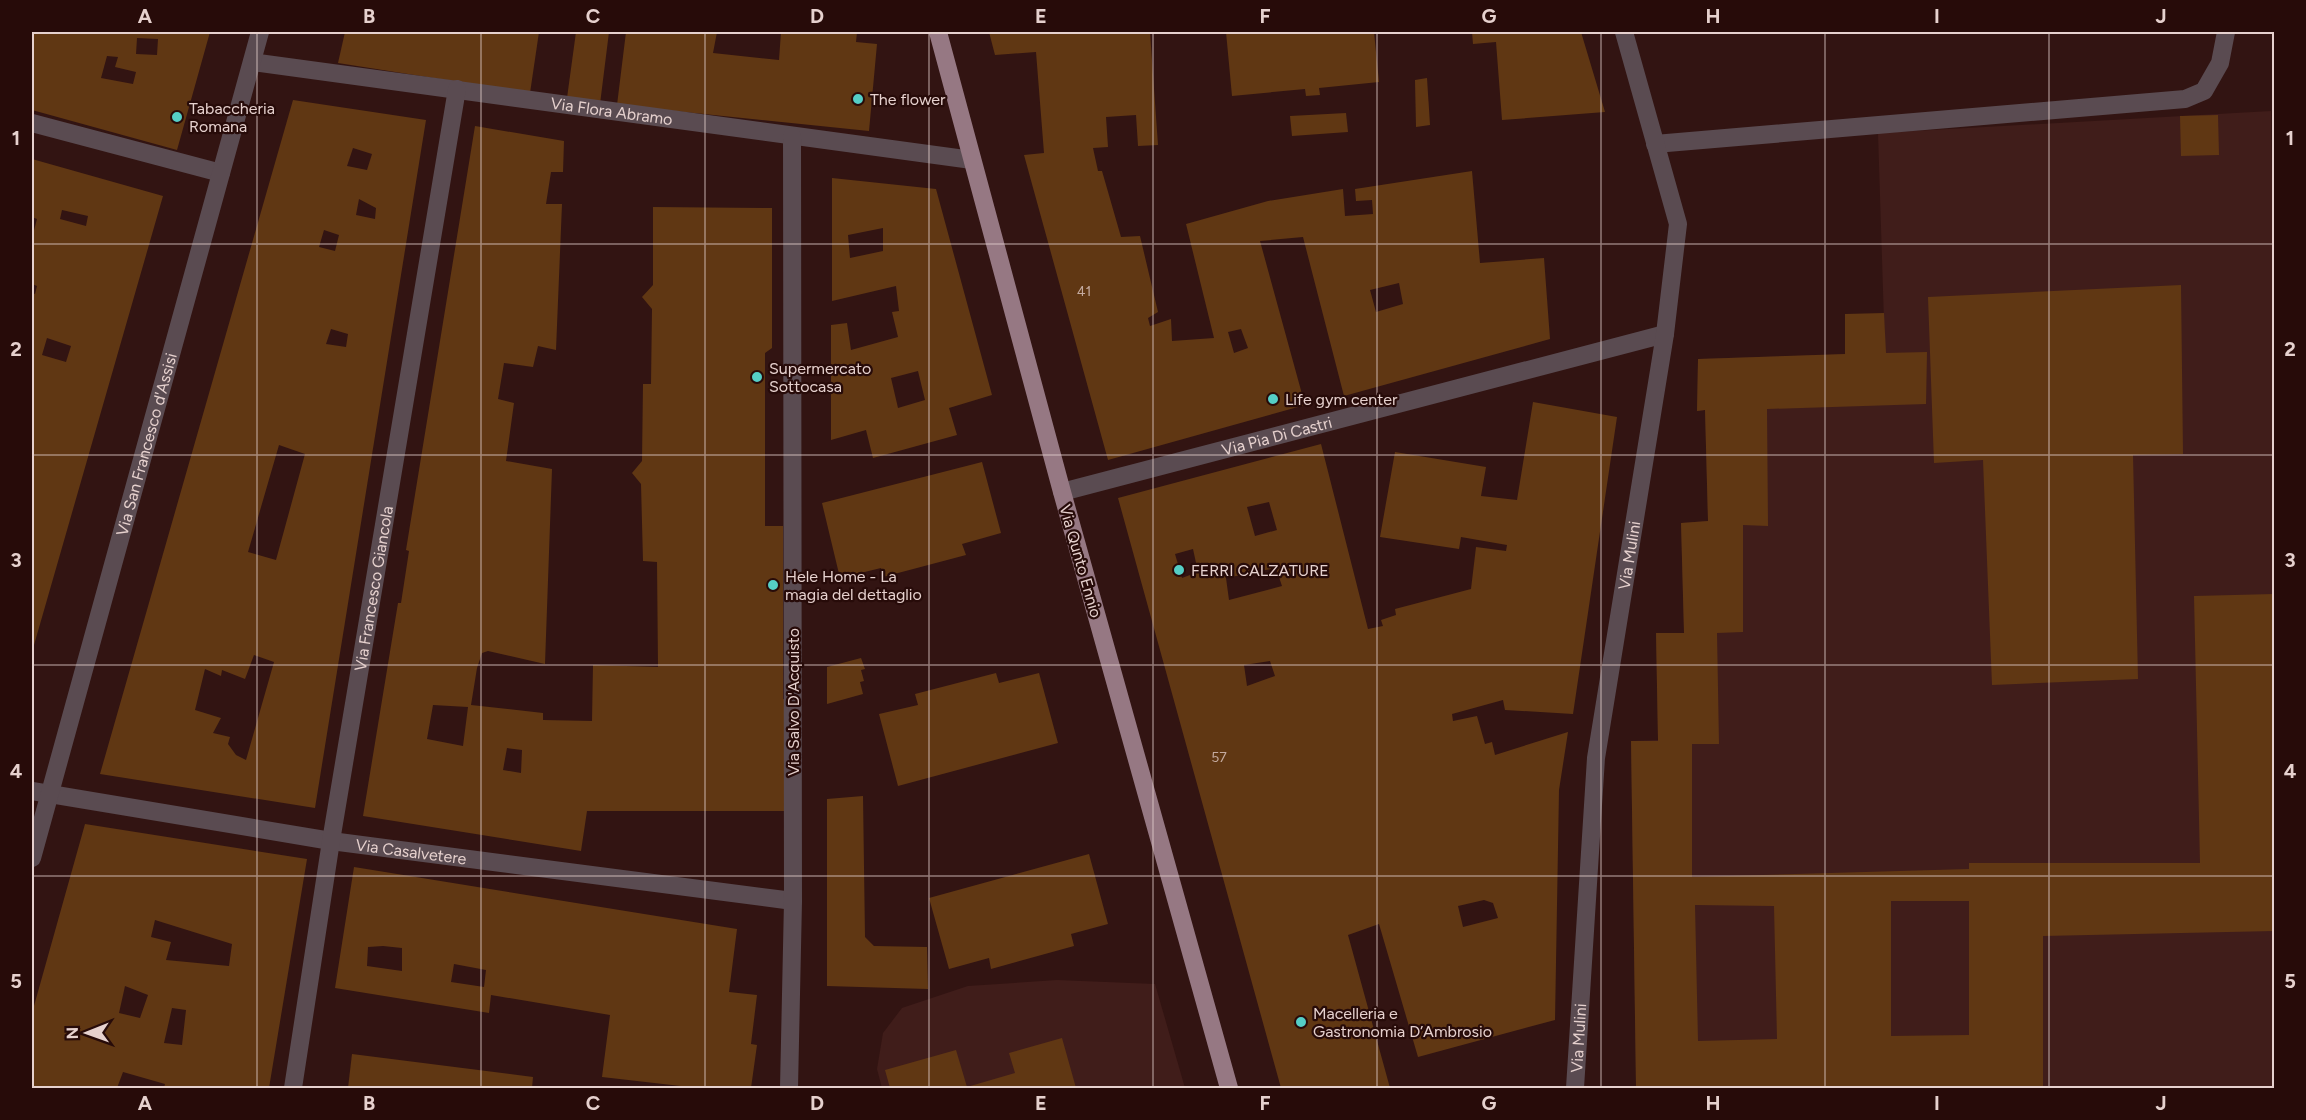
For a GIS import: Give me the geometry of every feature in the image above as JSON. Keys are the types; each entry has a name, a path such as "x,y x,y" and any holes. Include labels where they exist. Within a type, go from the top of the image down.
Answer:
{"main road":[{"name":"Via Qunto Ennio","path":"938,32 1062,492 1229,1089"}],"street":[{"name":"Via San Francesco d'Assisi","path":"32,858 260,32"},
{"name":"Via Mulini","path":"1575,1089 1596,758 1665,334 1678,224 1624,32"},
{"path":"1655,144 2185,99 2204,91 2220,63 2226,32"},
{"name":"Via Flora Abramo","path":"252,62 972,160"},
{"name":"Via Francesco Giancola","path":"293,1089 331,841 458,89"},
{"path":"32,123 221,173"},
{"name":"Via Salvo D'Acquisto","path":"789,1089 793,901 792,136"},
{"name":"Via Pia Di Castri","path":"1062,492 1665,334"},
{"name":"Via Casalvetere","path":"32,791 331,841 793,901"}],"shaded area":[{"path":"2271,111 2274,313 2274,1088 1636,1088 1631,741 1658,740 1656,633 1684,633 1681,523 1708,521 1705,410 1697,411 1698,359 1885,353 1878,133"},
{"path":"1057,980 1155,984 1185,1088 882,1088 877,1069 883,1033 902,1008 968,986"}],"building":[{"path":"32,32 210,32 177,150 32,110","holes":["137,38 158,39 157,55 136,54","107,56 118,57 115,67 136,72 133,84 101,78"]},
{"path":"345,32 539,32 530,93 338,63"},
{"path":"576,32 609,32 600,104 567,98"},
{"path":"626,32 717,32 713,53 779,60 781,32 857,32 856,42 877,44 869,131 617,105"},
{"path":"989,32 1150,32 1158,145 1138,146 1136,115 1106,117 1108,147 1093,148 1098,171 1102,171 1121,237 1140,236 1158,312 1148,318 1150,326 1171,319 1172,341 1214,338 1186,224 1268,201 1343,189 1345,216 1373,214 1372,200 1356,201 1355,189 1472,171 1480,263 1544,258 1550,339 1344,396 1303,237 1260,241 1305,405 1108,460 1024,155 1044,153 1036,52 995,55","holes":["1399,283 1403,304 1376,312 1370,290","1241,329 1248,348 1234,353 1228,332"]},
{"path":"1226,32 1374,32 1379,82 1319,88 1320,95 1306,96 1305,89 1232,96"},
{"path":"1472,32 1581,32 1605,112 1502,120 1496,42 1473,44"},
{"path":"1427,78 1430,125 1416,127 1415,80"},
{"path":"293,100 426,120 315,808 100,774","holes":["353,148 372,154 367,170 347,166","359,199 376,208 375,219 356,215","324,230 339,235 335,251 319,247","331,329 348,334 346,347 326,344","279,445 305,454 276,560 248,552","254,655 274,662 246,760 236,755 228,744 230,737 213,733 221,718 195,710 205,669 221,676 222,670 245,679"]},
{"path":"1346,113 1348,132 1292,136 1290,116"},
{"path":"2218,115 2219,155 2181,156 2180,116"},
{"path":"475,126 564,141 563,172 551,172 546,204 562,204 556,350 538,346 533,367 504,363 498,399 514,403 506,461 552,469 545,664 488,651 482,653 471,705 543,713 543,720 592,721 593,665 658,667 657,562 643,561 641,484 632,473 642,461 643,384 651,384 652,309 642,297 653,285 653,207 772,208 772,348 765,353 765,526 783,526 783,699 789,700 788,811 587,811 581,851 363,816 398,603 401,603 409,551 406,550","holes":["433,705 468,707 463,746 427,739","507,748 522,750 521,773 503,770"]},
{"path":"32,159 163,196 32,652 32,293 35,294 37,286 32,284 32,238 37,219 32,217","holes":["62,210 88,216 86,226 60,219","47,338 71,346 66,362 42,355"]},
{"path":"832,178 936,189 992,395 949,408 957,435 873,458 866,430 831,440 831,325 847,323 851,350 898,337 892,312 899,311 896,286 832,301","holes":["883,228 883,251 850,258 848,235","918,371 925,400 898,408 891,378"]},
{"path":"2181,285 2183,454 2133,455 2138,679 1992,685 1983,460 1934,463 1928,297"},
{"path":"1884,313 1886,353 1927,352 1926,404 1767,409 1768,526 1743,525 1743,632 1717,633 1719,744 1692,744 1692,877 1969,869 1969,863 2200,863 2194,596 2274,594 2274,931 2043,936 2043,1088 1636,1088 1631,741 1658,741 1656,633 1684,633 1681,523 1708,521 1705,410 1697,411 1698,359 1845,354 1845,314","holes":["1891,901 1969,901 1969,1035 1891,1036","1695,905 1774,906 1777,1039 1698,1041"]},
{"path":"1533,402 1617,417 1573,714 1505,710 1503,700 1452,714 1453,721 1477,716 1485,744 1492,742 1495,755 1568,732 1559,790 1555,1020 1418,1057 1379,924 1348,935 1390,1088 1281,1088 1118,498 1321,444 1368,629 1383,626 1381,620 1396,615 1395,609 1471,589 1476,547 1506,551 1507,545 1461,537 1459,549 1380,537 1395,452 1486,467 1481,496 1517,500","holes":["1269,502 1277,530 1255,536 1247,507","1193,549 1198,572 1182,578 1175,554","1276,568 1282,586 1229,600 1226,578","1270,661 1275,676 1247,686 1244,665","1484,900 1493,903 1498,918 1463,927 1458,906"]},
{"path":"982,462 1001,533 962,544 966,555 883,577 881,568 840,578 822,503"},
{"path":"861,658 865,669 861,670 864,681 860,682 863,694 827,704 827,667"},
{"path":"996,673 999,683 1039,673 1058,743 898,786 879,714 918,705 915,694"},
{"path":"863,796 865,937 874,946 927,947 928,989 827,986 827,799"},
{"path":"85,824 307,859 269,1088 164,1088 165,1084 123,1072 117,1088 32,1088 32,1013","holes":["155,920 232,944 229,966 166,960 171,942 151,937","125,986 148,995 140,1018 119,1013","172,1008 186,1010 182,1045 164,1043"]},
{"path":"1089,854 1108,924 1071,934 1074,946 991,969 989,958 949,969 929,898"},
{"path":"354,867 737,929 729,992 757,995 751,1044 757,1045 751,1088 698,1088 602,1077 610,1015 491,995 489,1013 335,988","holes":["368,947 402,948 402,971 367,966","454,964 486,970 484,987 451,982"]},
{"path":"1062,1038 1076,1088 890,1088 885,1070 956,1050 967,1087 1015,1073 1009,1053"},
{"path":"352,1054 533,1077 532,1088 348,1088"}],"place":[{"name":"The flower","path":"858,99"},
{"name":"Tabaccheria Romana","path":"177,117"},
{"name":"Supermercato Sottocasa","path":"757,377"},
{"name":"Life gym center","path":"1273,399"},
{"name":"FERRI CALZATURE","path":"1179,570"},
{"name":"Hele Home - La magia del dettaglio","path":"773,585"},
{"name":"Macelleria e Gastronomia D’Ambrosio","path":"1301,1022"}]}
